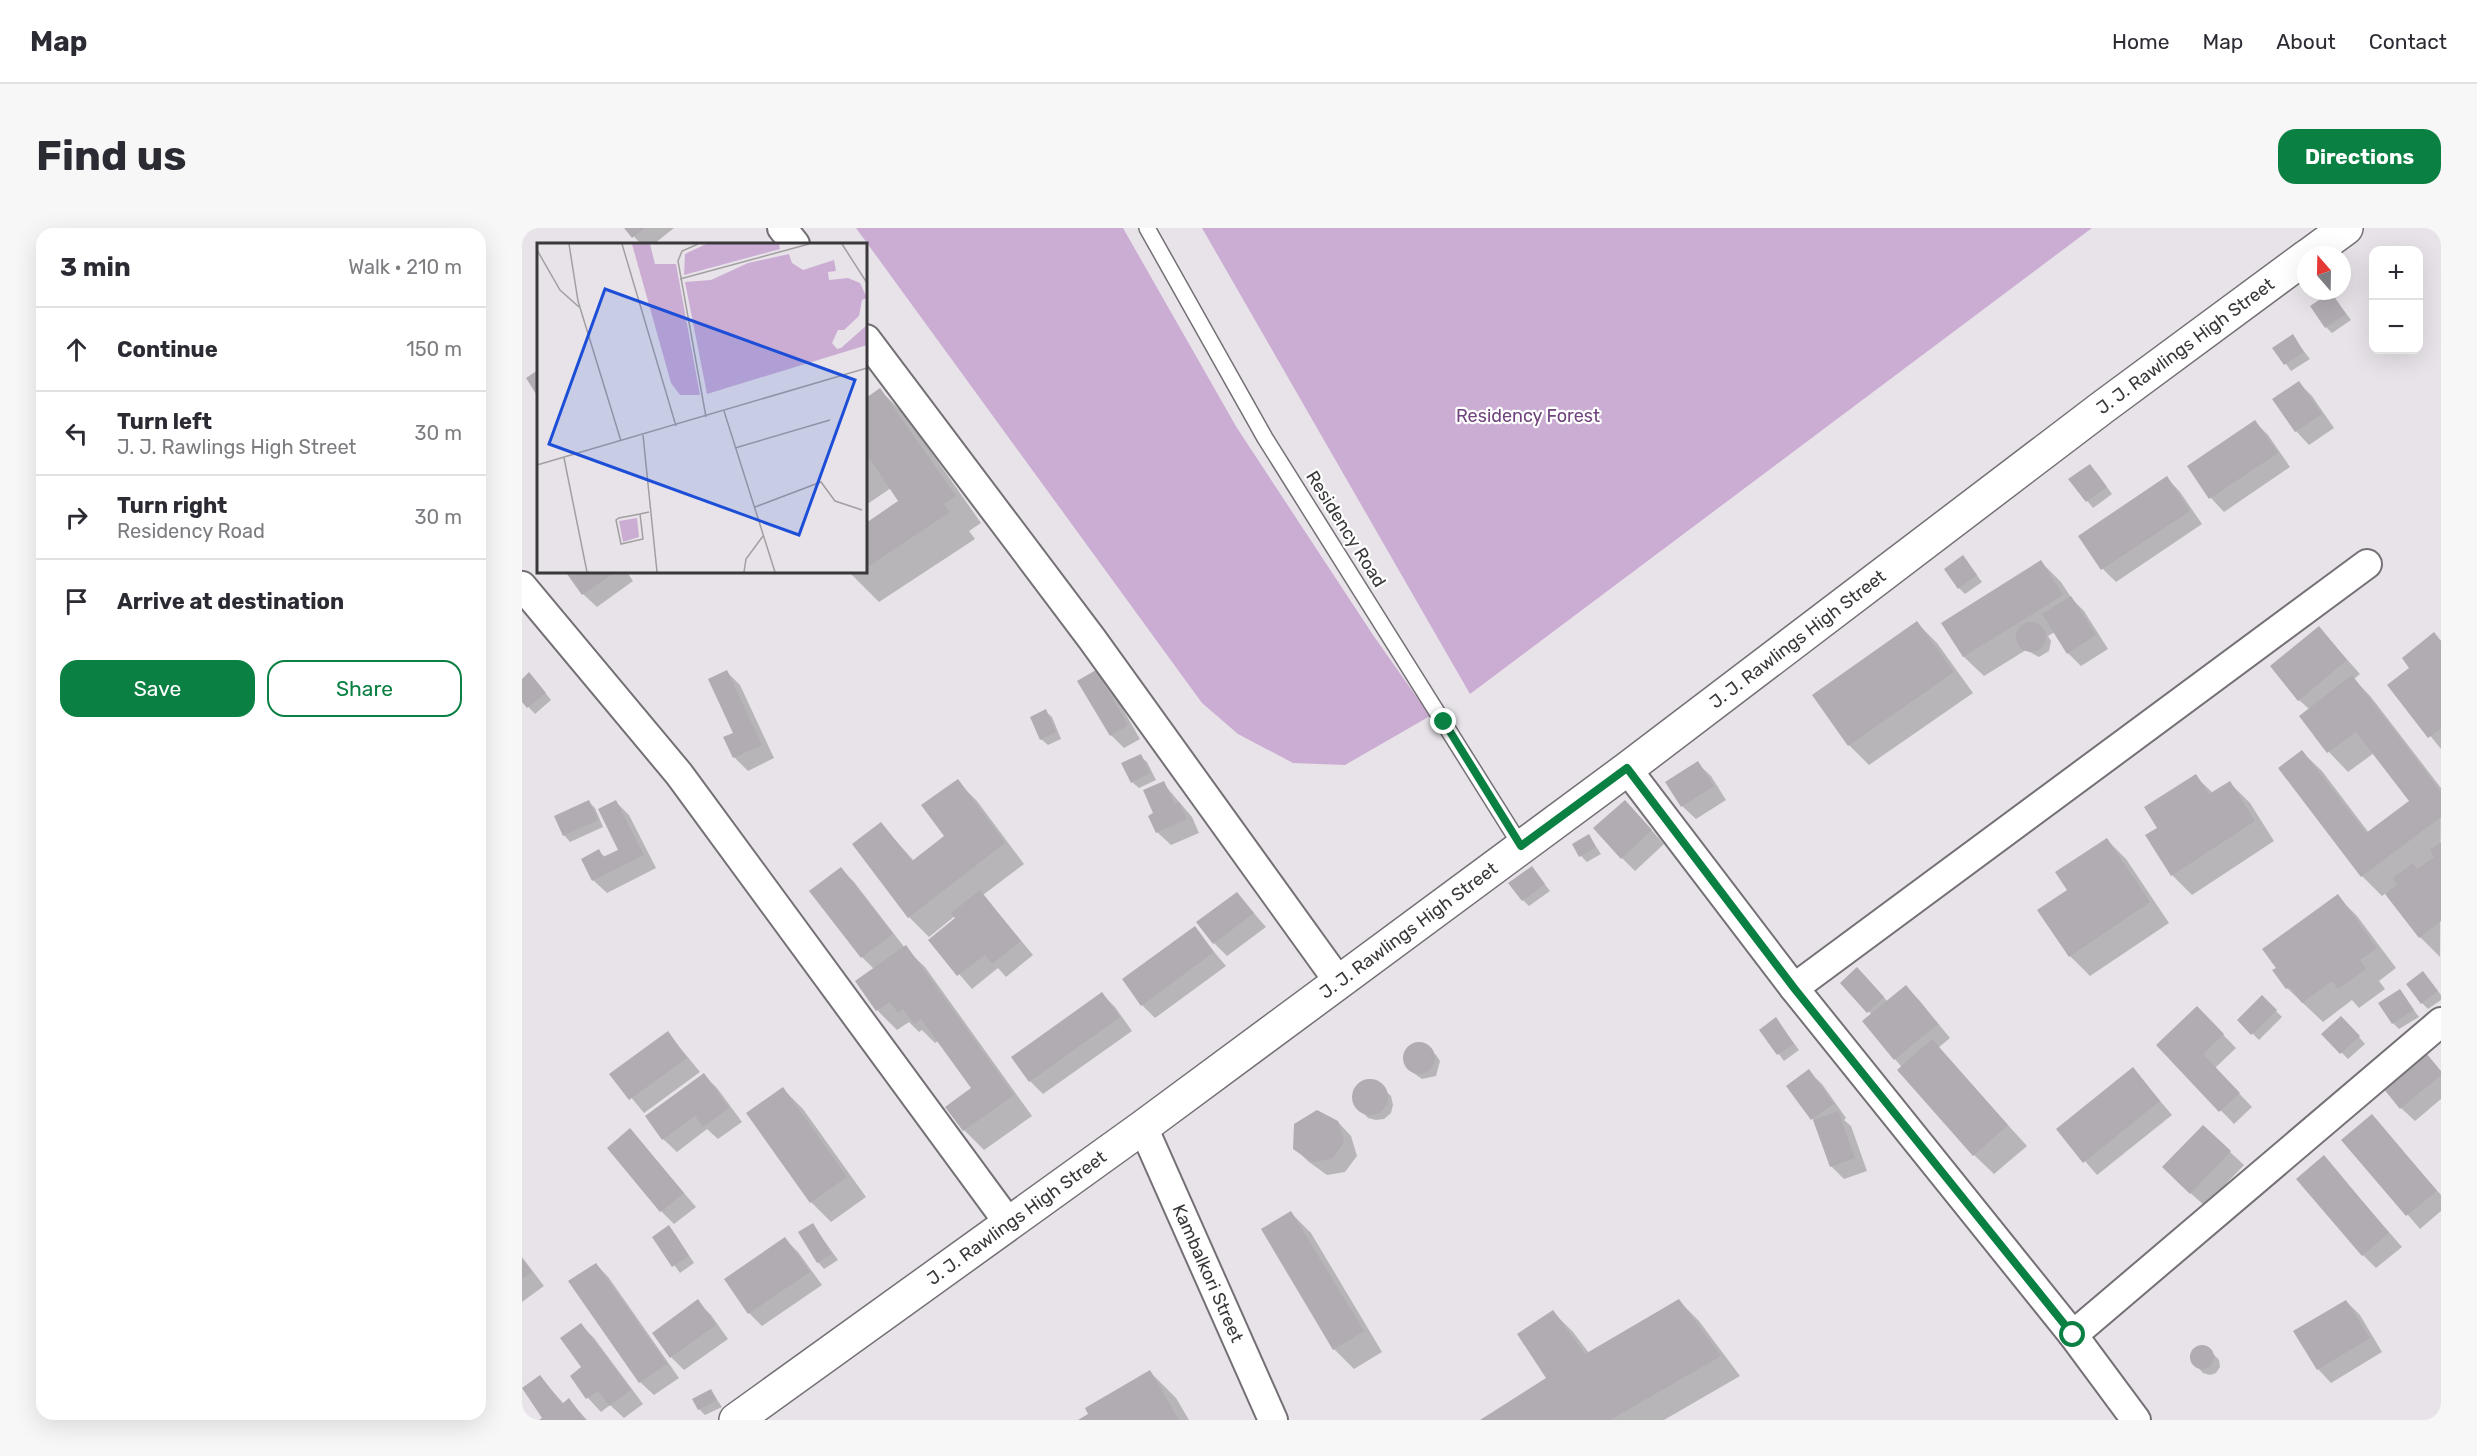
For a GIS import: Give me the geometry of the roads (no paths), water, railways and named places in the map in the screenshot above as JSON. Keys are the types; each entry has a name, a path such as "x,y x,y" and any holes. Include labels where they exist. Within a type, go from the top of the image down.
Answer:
{"main road":[{"name":"J. J. Rawlings High Street","path":"2321,246 2346,228"},
{"name":"J. J. Rawlings High Street","path":"736,1420 1143,1127 1339,982 1627,768 2093,414 2297,263"}],"street":[{"path":"782,228 794,243"},
{"path":"867,340 1092,639 1339,982"},
{"path":"1794,988 2367,564"},
{"path":"522,586 679,774 1008,1222"},
{"path":"1627,768 1794,988 2073,1335 2136,1420"},
{"path":"2073,1335 2441,1022"},
{"name":"Kambalkori Street","path":"1143,1127 1273,1420"}],"lane":[{"name":"Residency Road","path":"1147,228 1265,438 1521,846"}],"park label":[{"name":"Residency Forest","path":"1528,416"}]}
